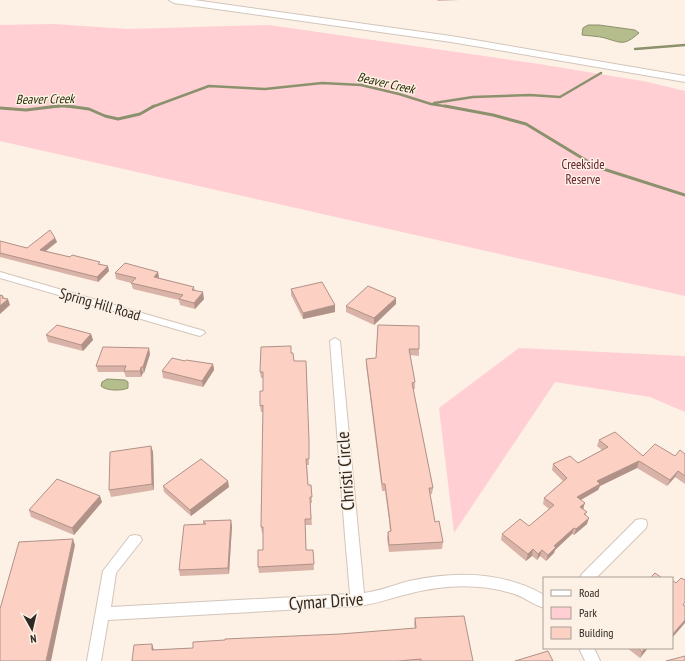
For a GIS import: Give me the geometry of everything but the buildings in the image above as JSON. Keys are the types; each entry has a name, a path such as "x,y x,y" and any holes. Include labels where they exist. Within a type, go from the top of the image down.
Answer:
{"highway":[{"path":"174,0 436,37 623,68 685,80"},
{"path":"221,0 524,44 685,71"},
{"path":"524,44 594,52"}],"street":[{"name":"Spring Hill Road","path":"0,275 200,333"},
{"name":"Christi Circle","path":"335,341 351,536 358,600"},
{"path":"588,577 641,524"},
{"path":"94,661 110,571 136,540"},
{"name":"Cymar Drive","path":"102,614 358,600 380,596 427,583 488,581 516,587 543,601"},
{"path":"587,649 593,661"}],"green space":[{"name":"Creekside Reserve","path":"54,24 128,29 269,25 539,64 648,82 685,91 685,296 0,141 0,25"},
{"path":"519,348 685,356 685,412 650,397 555,382 454,533 439,408"}],"shaded area":[{"path":"588,25 635,30 639,33 626,42 619,42 602,37 582,35 583,28"},
{"path":"107,379 125,380 128,382 128,388 114,390 103,388 101,386 102,382"}],"waterway":[{"path":"635,49 685,45"},
{"path":"434,103 473,97 530,95 560,97 601,73"},
{"name":"Beaver Creek","path":"153,107 209,86 265,89 322,83 361,85 399,94 431,104 450,107"},
{"name":"Beaver Creek","path":"52,107 59,106"},
{"name":"Beaver Creek","path":"67,106 73,107"},
{"name":"Beaver Creek","path":"445,106 493,115 526,124 597,167 685,195"},
{"name":"Beaver Creek","path":"0,108 26,110 52,107"},
{"name":"Beaver Creek","path":"52,107 73,107"},
{"name":"Beaver Creek","path":"73,107 89,109 105,116 118,119 140,114 153,107"}]}
